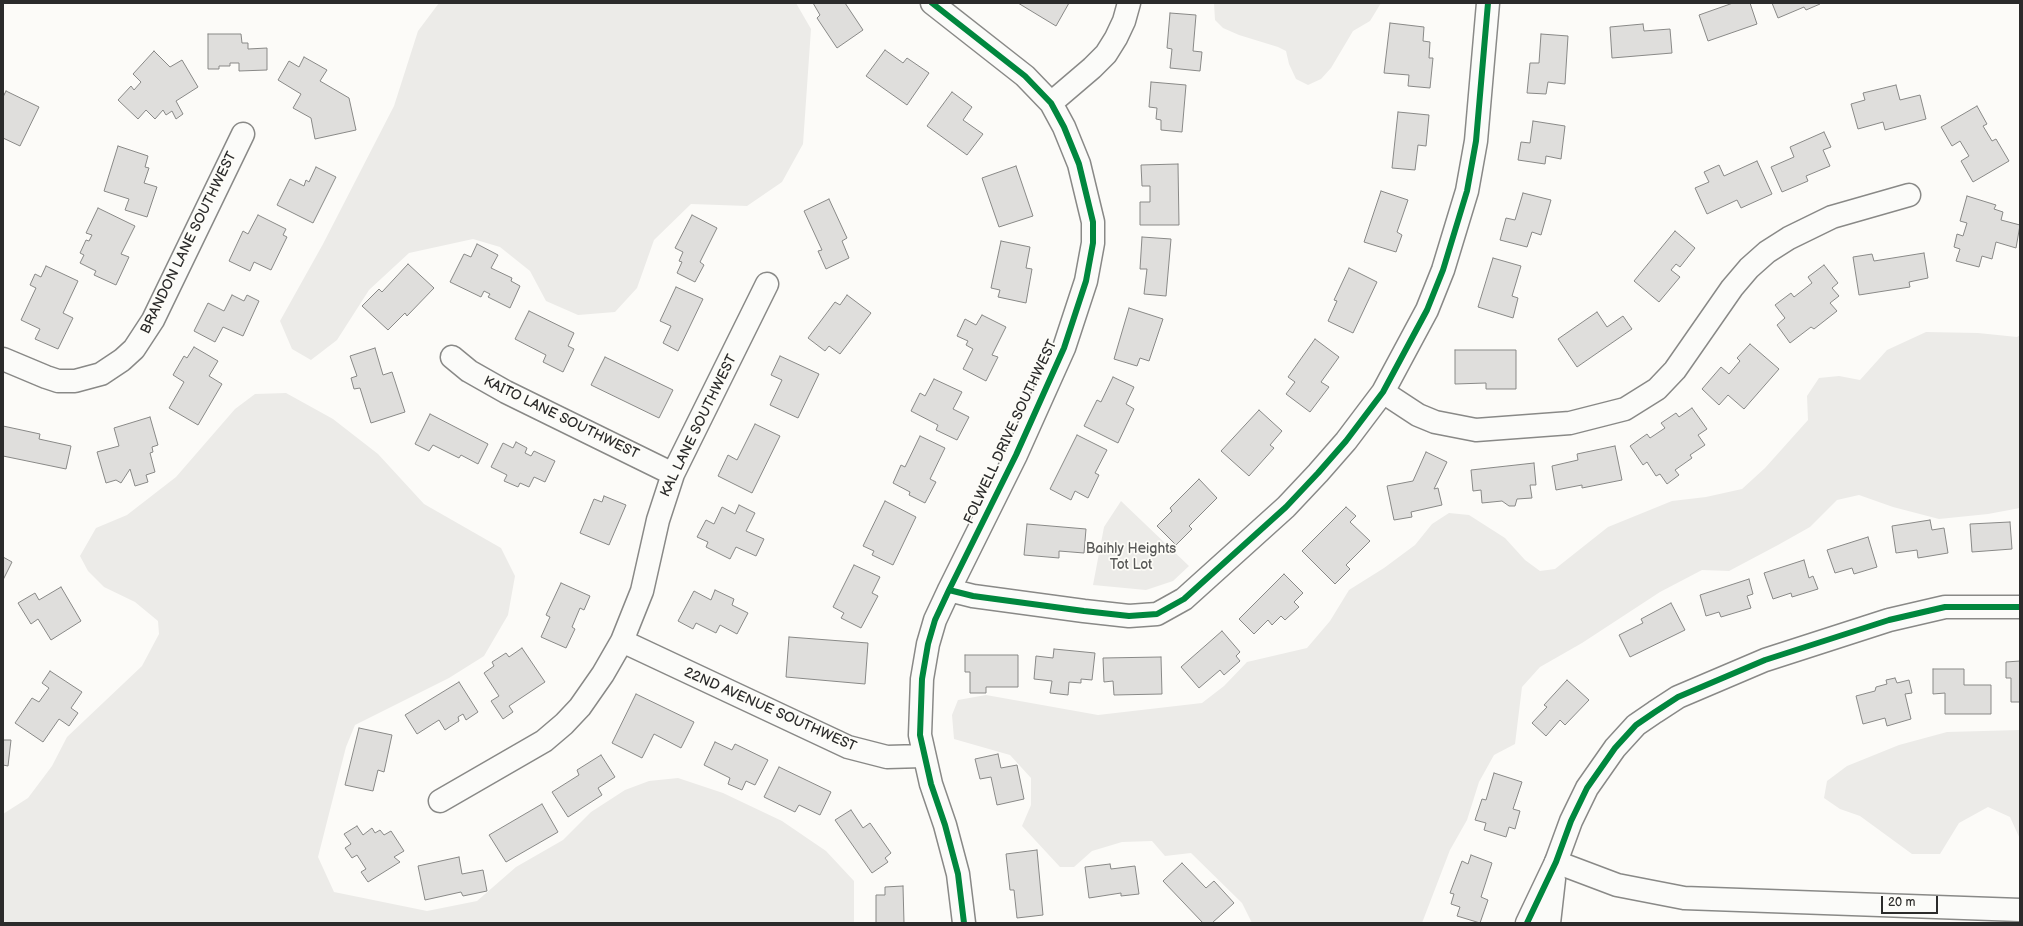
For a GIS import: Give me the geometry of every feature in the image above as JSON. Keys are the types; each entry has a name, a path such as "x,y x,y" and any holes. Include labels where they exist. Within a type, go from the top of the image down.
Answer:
{"street":[{"name":"FOLWELL DRIVE SOUTHWEST","path":"932,3 1035,85 1051,103 1064,127 1079,164 1093,222 1093,243 1086,281 1055,372 948,590 928,644 922,679 920,735 923,756 952,847 958,874 964,923"},
{"path":"1051,103 1106,54 1124,21 1129,3"},
{"path":"948,590 973,596 1084,611 1142,616 1157,614 1171,608 1207,580 1286,507 1318,473 1346,441 1384,392 1427,310 1445,262 1467,191 1476,141 1488,3"},
{"name":"BRANDON LANE SOUTHWEST","path":"3,359 58,381 75,381 101,374 122,360 134,349 153,320 243,134"},
{"path":"1384,392 1418,415 1435,422 1476,430 1570,423 1625,409 1640,401 1662,384 1675,370 1732,288 1749,268 1767,252 1789,238 1832,217 1909,195"},
{"name":"KAL LANE SOUTHWEST","path":"440,800 544,741 564,724 592,691 622,641 642,592 658,520 673,474 768,284"},
{"name":"KAITO LANE SOUTHWEST","path":"452,357 469,371 506,392 673,474"},
{"path":"1527,923 1556,862 1571,821 1587,788 1607,758 1636,726 1678,697 1765,660 1889,620 1945,607 2020,607"},
{"name":"22ND AVENUE SOUTHWEST","path":"622,641 848,747 887,757 923,756"},
{"path":"1556,862 1617,885 1684,898 2020,910"},
{"path":"1549,923 1556,862"}],"green space":[{"path":"439,3 796,3 811,29 803,144 782,182 747,206 691,204 654,240 637,288 615,312 578,315 546,301 530,271 500,247 473,239 409,253 369,290 337,340 311,360 292,349 280,321 323,244 394,106 418,31"},
{"path":"1214,3 1381,3 1370,21 1353,31 1331,68 1321,79 1308,85 1296,79 1289,64 1286,51 1223,28 1215,20"},
{"path":"1926,332 1978,333 2017,337 2020,335 2020,508 1988,514 1939,519 1893,507 1859,495 1837,500 1810,527 1778,545 1729,571 1702,570 1660,592 1582,643 1540,667 1522,687 1515,744 1494,755 1479,782 1467,820 1450,850 1422,923 1252,923 1242,903 1191,853 1165,856 1152,841 1122,842 1092,851 1074,867 1060,867 1022,826 1031,805 1031,778 1010,755 954,739 952,715 958,700 986,695 1098,715 1202,703 1224,686 1247,662 1307,648 1330,621 1349,590 1384,568 1415,545 1432,524 1449,513 1469,515 1505,538 1525,560 1540,571 1555,569 1608,527 1672,501 1706,497 1742,489 1765,468 1808,420 1807,396 1819,378 1839,376 1860,380 1887,350"},
{"path":"286,393 333,419 378,454 424,504 501,548 515,576 508,615 484,656 449,678 355,725 346,747 318,857 334,892 427,911 477,901 516,867 563,840 591,812 625,790 649,781 678,778 723,793 782,821 826,851 854,881 854,923 3,923 3,814 28,798 52,766 67,737 142,666 159,634 158,621 135,602 104,587 88,571 80,556 96,528 127,515 176,477 235,409 255,394"},
{"name":"Baihly Heights Tot Lot","path":"1121,501 1189,566 1173,581 1146,590 1093,585 1104,527"},
{"path":"2020,730 2020,839 2010,817 1988,807 1959,823 1940,854 1912,854 1860,816 1840,809 1824,798 1827,781 1847,766 1899,745 1947,732"}],"building":[{"path":"813,3 845,3 863,30 837,48 817,18 820,15"},
{"path":"1018,3 1069,3 1056,26"},
{"path":"1733,3 1750,3 1757,24 1708,41 1699,15"},
{"path":"1772,3 1820,4 1806,10 1804,7 1778,18"},
{"path":"1170,13 1196,15 1193,51 1202,52 1200,71 1170,68 1172,49 1167,48"},
{"path":"1390,23 1424,27 1423,41 1430,42 1429,58 1433,58 1430,88 1408,86 1409,75 1384,73"},
{"path":"1643,24 1644,31 1670,29 1672,53 1612,58 1610,27"},
{"path":"208,34 241,34 242,43 248,43 248,49 267,48 267,70 239,71 239,63 230,63 230,66 219,66 219,69 208,69"},
{"path":"1541,34 1568,36 1565,84 1548,82 1546,94 1527,93 1530,63 1539,63"},
{"path":"885,50 903,63 907,58 929,73 907,105 866,76"},
{"path":"154,51 170,67 182,60 198,87 176,101 183,114 176,119 172,111 166,115 163,110 155,119 146,110 138,119 118,100 131,86 134,90 141,82 133,74"},
{"path":"304,57 327,70 320,81 349,98 356,130 315,139 311,118 293,108 301,94 278,80 289,61 299,67"},
{"path":"1151,82 1186,85 1182,132 1161,130 1161,120 1156,119 1157,108 1149,107"},
{"path":"1896,85 1900,100 1920,95 1926,119 1885,130 1883,122 1858,129 1851,104 1865,100 1863,93"},
{"path":"6,91 39,107 20,146 3,138 3,97"},
{"path":"952,92 972,107 963,120 983,134 967,155 927,126"},
{"path":"1977,106 1987,124 1983,126 1992,141 1996,139 2009,161 1973,182 1961,161 1969,156 1960,141 1952,146 1941,127"},
{"path":"1398,112 1429,115 1426,146 1418,145 1415,170 1392,168"},
{"path":"1533,121 1565,126 1561,159 1546,156 1545,164 1518,160 1521,142 1530,143"},
{"path":"1824,132 1831,147 1823,150 1830,166 1806,176 1808,181 1782,192 1771,167 1794,157 1790,147"},
{"path":"118,146 148,156 145,167 149,168 144,183 157,187 147,217 125,210 129,199 104,191"},
{"path":"1757,161 1772,194 1741,208 1737,200 1707,214 1695,188 1709,182 1704,172 1719,165 1724,176"},
{"path":"1178,164 1179,225 1140,225 1140,202 1150,202 1150,186 1142,186 1141,165"},
{"path":"1016,166 1033,216 999,227 982,178"},
{"path":"316,167 336,177 313,223 277,205 290,179 304,186 306,180 309,182"},
{"path":"1381,191 1408,200 1397,232 1402,235 1396,252 1364,242"},
{"path":"1523,193 1551,200 1541,235 1532,232 1527,247 1500,240 1506,218 1515,220"},
{"path":"1967,196 1996,205 1994,209 2003,212 2001,220 2020,225 2016,248 1996,242 1992,259 1982,256 1979,267 1956,261 1960,249 1954,247 1957,234 1963,236 1967,223 1960,221"},
{"path":"829,199 847,238 842,241 849,258 826,269 818,251 822,250 804,211"},
{"path":"98,208 135,226 121,254 129,257 116,285 94,275 96,271 80,263 84,255 80,253 86,240 89,241 92,235 86,233"},
{"path":"258,215 286,229 283,235 287,237 271,270 254,262 250,271 229,261 243,231 248,234"},
{"path":"692,215 717,228 700,262 704,265 695,282 677,273 682,262 679,261 683,252 675,248"},
{"path":"1675,231 1695,248 1680,267 1676,264 1671,270 1680,277 1659,302 1634,281"},
{"path":"1142,237 1171,239 1166,296 1144,294 1147,269 1140,269"},
{"path":"1001,241 1030,247 1026,268 1032,269 1026,303 998,297 1000,290 991,288"},
{"path":"477,244 498,255 491,268 512,278 511,281 520,286 510,308 488,297 490,294 484,291 481,297 450,282 464,254 471,257"},
{"path":"1924,253 1928,278 1909,282 1910,287 1859,295 1853,257 1872,254 1874,261"},
{"path":"1493,258 1521,266 1512,296 1518,298 1513,318 1478,307"},
{"path":"408,264 434,288 407,316 405,313 388,330 362,306 379,289 382,292"},
{"path":"1824,265 1838,283 1832,288 1839,296 1830,303 1837,311 1814,329 1811,327 1790,343 1777,325 1785,318 1775,305 1791,293 1794,297 1812,283 1808,277"},
{"path":"46,266 78,281 63,313 73,318 58,349 35,339 40,329 21,320 36,288 30,285 35,274 41,277"},
{"path":"1349,268 1377,282 1353,333 1328,321 1337,301 1334,300"},
{"path":"676,287 703,299 678,351 663,343 671,326 660,321"},
{"path":"232,295 244,301 247,295 259,301 243,336 223,327 215,342 194,331 208,303 224,311"},
{"path":"847,295 871,313 840,354 829,346 825,351 808,338 835,302 840,305"},
{"path":"1129,308 1163,319 1149,361 1140,358 1137,366 1114,359"},
{"path":"529,311 574,333 568,346 574,349 563,372 543,362 546,355 515,339"},
{"path":"1597,312 1607,327 1623,316 1632,329 1577,367 1558,339"},
{"path":"982,315 1006,327 992,355 998,357 986,381 963,369 973,349 966,345 968,341 957,336 965,319 976,325"},
{"path":"1315,339 1339,357 1321,382 1329,387 1310,412 1286,394 1295,382 1288,377"},
{"path":"1750,344 1779,369 1744,409 1728,395 1719,405 1702,389 1721,367 1729,374 1740,361 1737,358"},
{"path":"194,347 218,361 209,376 222,384 198,425 169,408 184,382 173,375 184,356 187,358"},
{"path":"375,348 383,375 392,372 405,412 371,423 360,388 354,389 351,378 357,376 350,356"},
{"path":"1455,350 1516,350 1516,389 1486,389 1486,383 1455,384"},
{"path":"780,356 819,374 798,418 770,405 782,380 771,375"},
{"path":"605,357 673,390 659,418 591,385"},
{"path":"1113,377 1134,387 1126,404 1134,409 1118,443 1084,426 1097,400 1101,402"},
{"path":"934,379 962,392 953,409 969,417 957,440 936,430 938,425 911,411 920,393 925,396"},
{"path":"1692,408 1707,429 1698,435 1705,445 1690,455 1692,458 1675,470 1679,475 1667,484 1660,474 1656,476 1647,462 1643,465 1630,446 1647,434 1650,438 1665,428 1661,423 1676,413 1679,417"},
{"path":"1259,410 1282,431 1270,445 1274,448 1249,476 1221,451"},
{"path":"430,414 488,444 478,464 461,455 459,458 433,445 429,451 415,444"},
{"path":"150,417 158,445 152,447 153,452 150,453 155,472 146,475 148,482 135,486 130,469 121,483 116,480 106,483 97,452 119,446 114,428"},
{"path":"755,424 780,436 752,493 718,476 728,455 737,460"},
{"path":"3,426 40,434 39,439 71,446 66,469 3,456"},
{"path":"1077,435 1107,450 1095,473 1099,475 1088,498 1075,491 1071,500 1050,489"},
{"path":"920,436 945,448 930,479 936,482 925,503 909,495 910,492 893,483 901,465 905,467"},
{"path":"516,442 527,448 525,453 531,456 534,451 555,461 545,482 534,477 529,487 520,483 518,487 504,481 507,475 491,467 503,443 513,448"},
{"path":"1615,446 1622,480 1582,488 1582,485 1556,490 1552,466 1578,460 1577,454"},
{"path":"1426,452 1447,462 1434,489 1438,488 1442,505 1411,512 1412,517 1394,520 1387,486 1413,481"},
{"path":"1534,463 1536,485 1530,485 1532,498 1517,499 1515,506 1509,506 1502,501 1482,503 1481,490 1473,491 1471,470"},
{"path":"1199,479 1217,498 1189,526 1192,529 1176,545 1157,526 1172,511 1170,508"},
{"path":"604,496 626,505 609,545 580,533 594,499 602,502"},
{"path":"885,501 916,517 893,565 872,555 874,551 863,546"},
{"path":"739,505 755,513 746,531 764,539 756,556 736,547 730,559 706,547 708,542 697,537 706,520 714,524 722,507 735,514"},
{"path":"1346,507 1356,516 1350,522 1370,541 1346,565 1350,569 1335,584 1302,551"},
{"path":"1930,520 1932,530 1944,528 1948,553 1918,558 1917,550 1896,553 1892,526"},
{"path":"2010,522 2012,549 1972,552 1970,524"},
{"path":"1027,524 1086,529 1084,553 1059,551 1059,558 1024,555"},
{"path":"1868,537 1877,567 1854,574 1852,568 1835,573 1827,550"},
{"path":"3,557 12,562 3,580"},
{"path":"1804,560 1809,578 1813,576 1818,589 1792,597 1791,593 1773,599 1764,573"},
{"path":"854,565 880,577 872,593 878,596 861,628 841,618 844,613 833,607"},
{"path":"1284,574 1303,593 1294,602 1299,607 1285,620 1281,616 1272,625 1268,620 1254,634 1239,619"},
{"path":"1749,579 1753,594 1747,596 1751,608 1721,617 1719,612 1706,616 1700,595"},
{"path":"561,583 590,596 584,610 580,608 572,627 575,629 566,648 541,637 550,617 546,615"},
{"path":"61,587 81,621 51,640 38,619 31,624 18,603 35,593 39,600"},
{"path":"715,590 734,599 732,605 748,613 737,634 720,625 716,633 696,623 693,629 678,621 694,591 711,600"},
{"path":"1671,603 1685,630 1630,657 1619,635 1643,623 1641,619"},
{"path":"1222,631 1240,652 1236,656 1240,661 1224,675 1220,670 1199,688 1181,667"},
{"path":"789,637 868,643 865,684 786,677"},
{"path":"522,648 545,682 509,706 513,712 503,719 491,701 499,696 484,673 494,666 492,662 506,653 509,657"},
{"path":"1054,649 1095,653 1092,680 1081,679 1081,683 1069,682 1068,695 1050,693 1052,681 1034,679 1036,656 1053,658"},
{"path":"965,655 1018,655 1018,687 986,687 986,693 970,693 970,672 965,672"},
{"path":"1161,657 1162,694 1114,695 1113,681 1104,682 1103,658"},
{"path":"2020,661 2020,702 2011,702 2011,678 2006,678 2006,662"},
{"path":"1933,669 1964,669 1964,685 1991,685 1991,714 1945,714 1945,693 1933,694"},
{"path":"50,671 82,692 71,708 78,713 69,726 59,719 43,742 15,723 32,698 39,702 49,688 42,683"},
{"path":"1895,678 1897,683 1909,680 1912,693 1905,694 1911,719 1887,726 1885,718 1863,724 1856,696 1875,691 1876,687 1887,684 1886,680"},
{"path":"1567,680 1589,700 1565,725 1560,720 1546,736 1532,723 1547,707 1544,705"},
{"path":"459,682 478,712 466,720 463,714 458,717 459,721 445,730 439,720 417,734 405,715"},
{"path":"636,694 694,722 681,748 654,734 642,758 612,743"},
{"path":"359,728 392,735 384,772 378,770 373,791 345,785"},
{"path":"3,740 11,740 8,766 3,765"},
{"path":"715,742 732,750 735,744 768,760 755,785 746,781 742,790 728,784 730,778 704,765"},
{"path":"998,754 1001,768 1017,765 1024,799 997,805 991,777 980,779 975,759"},
{"path":"601,755 615,777 598,788 602,795 568,817 552,792 579,775 577,770"},
{"path":"779,767 831,792 820,815 799,805 795,812 764,797"},
{"path":"1494,773 1522,782 1513,809 1520,811 1515,829 1509,827 1506,837 1484,830 1486,823 1475,820 1482,799 1486,800"},
{"path":"542,804 558,832 506,862 489,835"},
{"path":"851,810 863,828 870,823 891,853 885,858 888,862 872,873 835,820"},
{"path":"357,826 363,835 372,828 375,833 380,830 384,835 391,831 404,851 394,857 400,862 368,882 361,872 366,869 357,855 352,858 345,848 351,844 344,834"},
{"path":"1037,850 1043,915 1017,918 1014,890 1010,890 1006,854"},
{"path":"1471,855 1492,863 1481,897 1488,900 1480,923 1457,916 1460,907 1451,904 1454,894 1450,893 1462,861 1468,864"},
{"path":"459,857 462,874 483,870 487,891 463,896 461,892 425,900 418,866"},
{"path":"1182,863 1206,888 1214,881 1234,903 1212,923 1203,923 1163,881"},
{"path":"1110,864 1111,869 1135,866 1139,894 1121,896 1121,893 1089,898 1085,867"},
{"path":"903,886 904,923 876,923 876,895 885,895 885,887"}],"cycle path":[{"path":"932,3 1025,76 1051,103 1064,127 1079,164 1093,222 1093,243 1086,281 1064,348 1016,455 935,620 928,644 922,679 920,735 931,784 945,825 958,874 964,923"},
{"path":"949,590 973,596 1084,611 1129,616 1157,614 1184,599 1286,507 1318,473 1346,441 1383,392 1427,310 1443,270 1467,191 1476,141 1488,3"},
{"path":"1527,923 1556,862 1571,821 1587,788 1615,748 1636,725 1678,697 1765,660 1889,620 1945,607 2020,607"}]}
